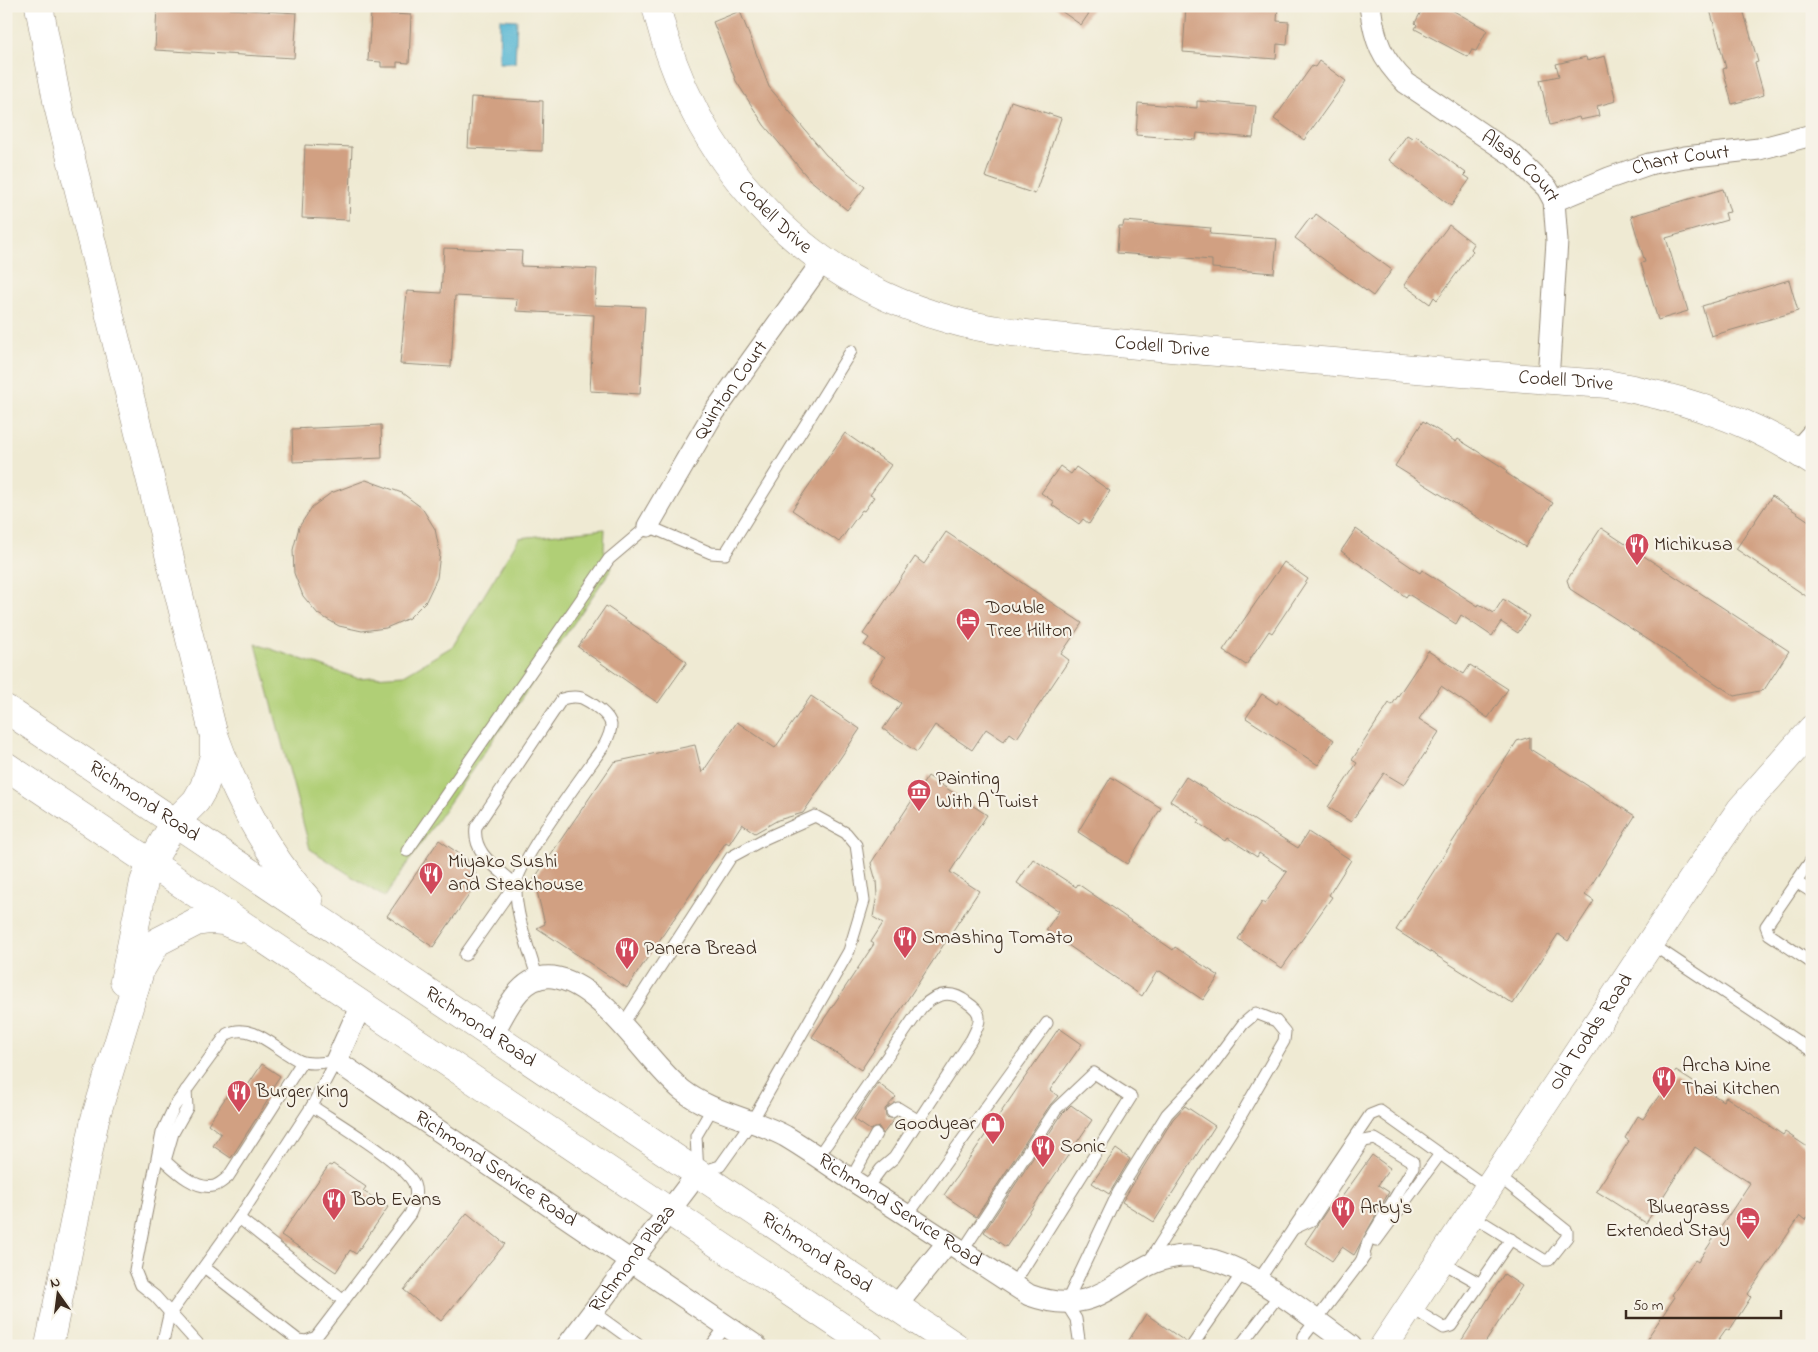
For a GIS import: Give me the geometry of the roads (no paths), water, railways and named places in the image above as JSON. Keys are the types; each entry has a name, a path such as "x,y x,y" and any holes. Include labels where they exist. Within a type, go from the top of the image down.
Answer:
{"main road":[{"path":"39,6 58,106 213,732 237,792 270,851 299,890 333,928"},
{"name":"Codell Drive","path":"656,6 682,90 721,158 748,192 822,262 873,291 911,307 950,320 997,331 1140,345 1607,384 1686,402 1728,416 1807,449"},
{"name":"Richmond Road","path":"6,708 955,1346"},
{"name":"Old Todds Road","path":"1384,1346 1650,943 1741,809 1812,729"},
{"path":"102,1095 144,882 151,863 175,822 196,802 204,787 214,756 213,732"},
{"path":"6,766 870,1346"},
{"path":"49,1346 95,1119 140,970 157,942 183,928 210,920 223,921 272,944"}],"street":[{"name":"Alsab Court","path":"1370,6 1378,46 1386,61 1396,73 1406,83 1514,156 1547,188 1554,201 1557,241 1548,380"},
{"name":"Chant Court","path":"1554,201 1649,164 1685,157 1759,149 1812,135"},
{"name":"Quinton Court","path":"648,526 713,414 822,262"},
{"name":"Richmond Service Road","path":"538,980 553,977 586,992 622,1024 657,1065 681,1089 694,1098 785,1136 1029,1295 1045,1301 1066,1303 1099,1296 1146,1267 1162,1260 1192,1256 1211,1260 1250,1277 1351,1346"},
{"path":"492,1036 521,989 528,982 538,980"},
{"path":"336,1061 361,1005"},
{"name":"Richmond Service Road","path":"336,1061 756,1346"},
{"name":"Richmond Plaza","path":"567,1346 698,1173"},
{"path":"896,1306 955,1247"}],"lane":[{"path":"407,850 609,559 648,526 711,553 725,554 851,351"},
{"path":"464,955 515,884 529,854 610,734 611,723 606,714 582,698 571,696 562,699 476,827 474,839 481,853 515,884 517,903 538,980"},
{"path":"622,1024 731,857 766,838 815,816 846,833 856,845 864,901 848,951 752,1121 720,1166 698,1173 696,1136 713,1107"},
{"path":"1812,859 1766,926 1769,934 1812,963"},
{"path":"1796,882 1812,892"},
{"path":"1650,943 1812,1051"},
{"path":"817,1158 921,1008 929,1000 939,995 954,993 976,1009 980,1019 971,1040 894,1158 858,1184"},
{"path":"1080,1346 1076,1319 1066,1303 1118,1193 1168,1114 1208,1071 1249,1018 1256,1013 1276,1021 1285,1032 1284,1041 1236,1124 1146,1267"},
{"path":"907,1216 1047,1023"},
{"path":"162,1346 169,1315 238,1218 312,1106 336,1061 302,1062 248,1030 236,1029 227,1034 174,1107 162,1133 135,1270 141,1285 155,1296 169,1315 200,1346"},
{"path":"186,1090 187,1108 173,1133 165,1161 176,1172 191,1180 206,1186 216,1186 228,1177 302,1062"},
{"path":"955,1247 1056,1109 1094,1073 1131,1097 1013,1285"},
{"path":"204,1267 298,1340 306,1341 316,1337 410,1214 416,1200 414,1184 402,1169 312,1106"},
{"path":"892,1112 898,1108 918,1120"},
{"path":"1192,1346 1293,1229 1370,1115 1380,1111 1440,1154 1493,1182 1567,1231 1567,1236 1550,1260 1544,1260 1471,1214"},
{"path":"858,1184 876,1134"},
{"path":"1293,1229 1312,1220 1364,1141 1376,1139 1413,1162 1413,1168 1368,1242 1361,1262"},
{"path":"1303,1346 1304,1336 1318,1322 1440,1154"},
{"path":"238,1218 344,1301"},
{"path":"1410,1307 1444,1328 1451,1326 1479,1283 1511,1240"},
{"path":"1440,1261 1479,1283"},
{"path":"1240,1346 1279,1295"},
{"path":"593,1312 640,1346"},
{"path":"711,1346 726,1326"}],"water":[{"path":"500,19 517,20 515,63 499,63"}],"place":[{"name":"Michikusa","path":"1637,566"},
{"name":"Double Tree Hilton","path":"968,641"},
{"name":"Painting With A Twist","path":"919,812"},
{"name":"Miyako Sushi and Steakhouse","path":"431,895"},
{"name":"Smashing Tomato","path":"905,959"},
{"name":"Panera Bread","path":"627,970"},
{"name":"Archa Nine Thai Kitchen","path":"1664,1099"},
{"name":"Burger King","path":"239,1113"},
{"name":"Goodyear","path":"993,1145"},
{"name":"Sonic","path":"1043,1168"},
{"name":"Bob Evans","path":"334,1221"},
{"name":"Arby's","path":"1343,1229"},
{"name":"Bluegrass Extended Stay","path":"1748,1240"}]}
